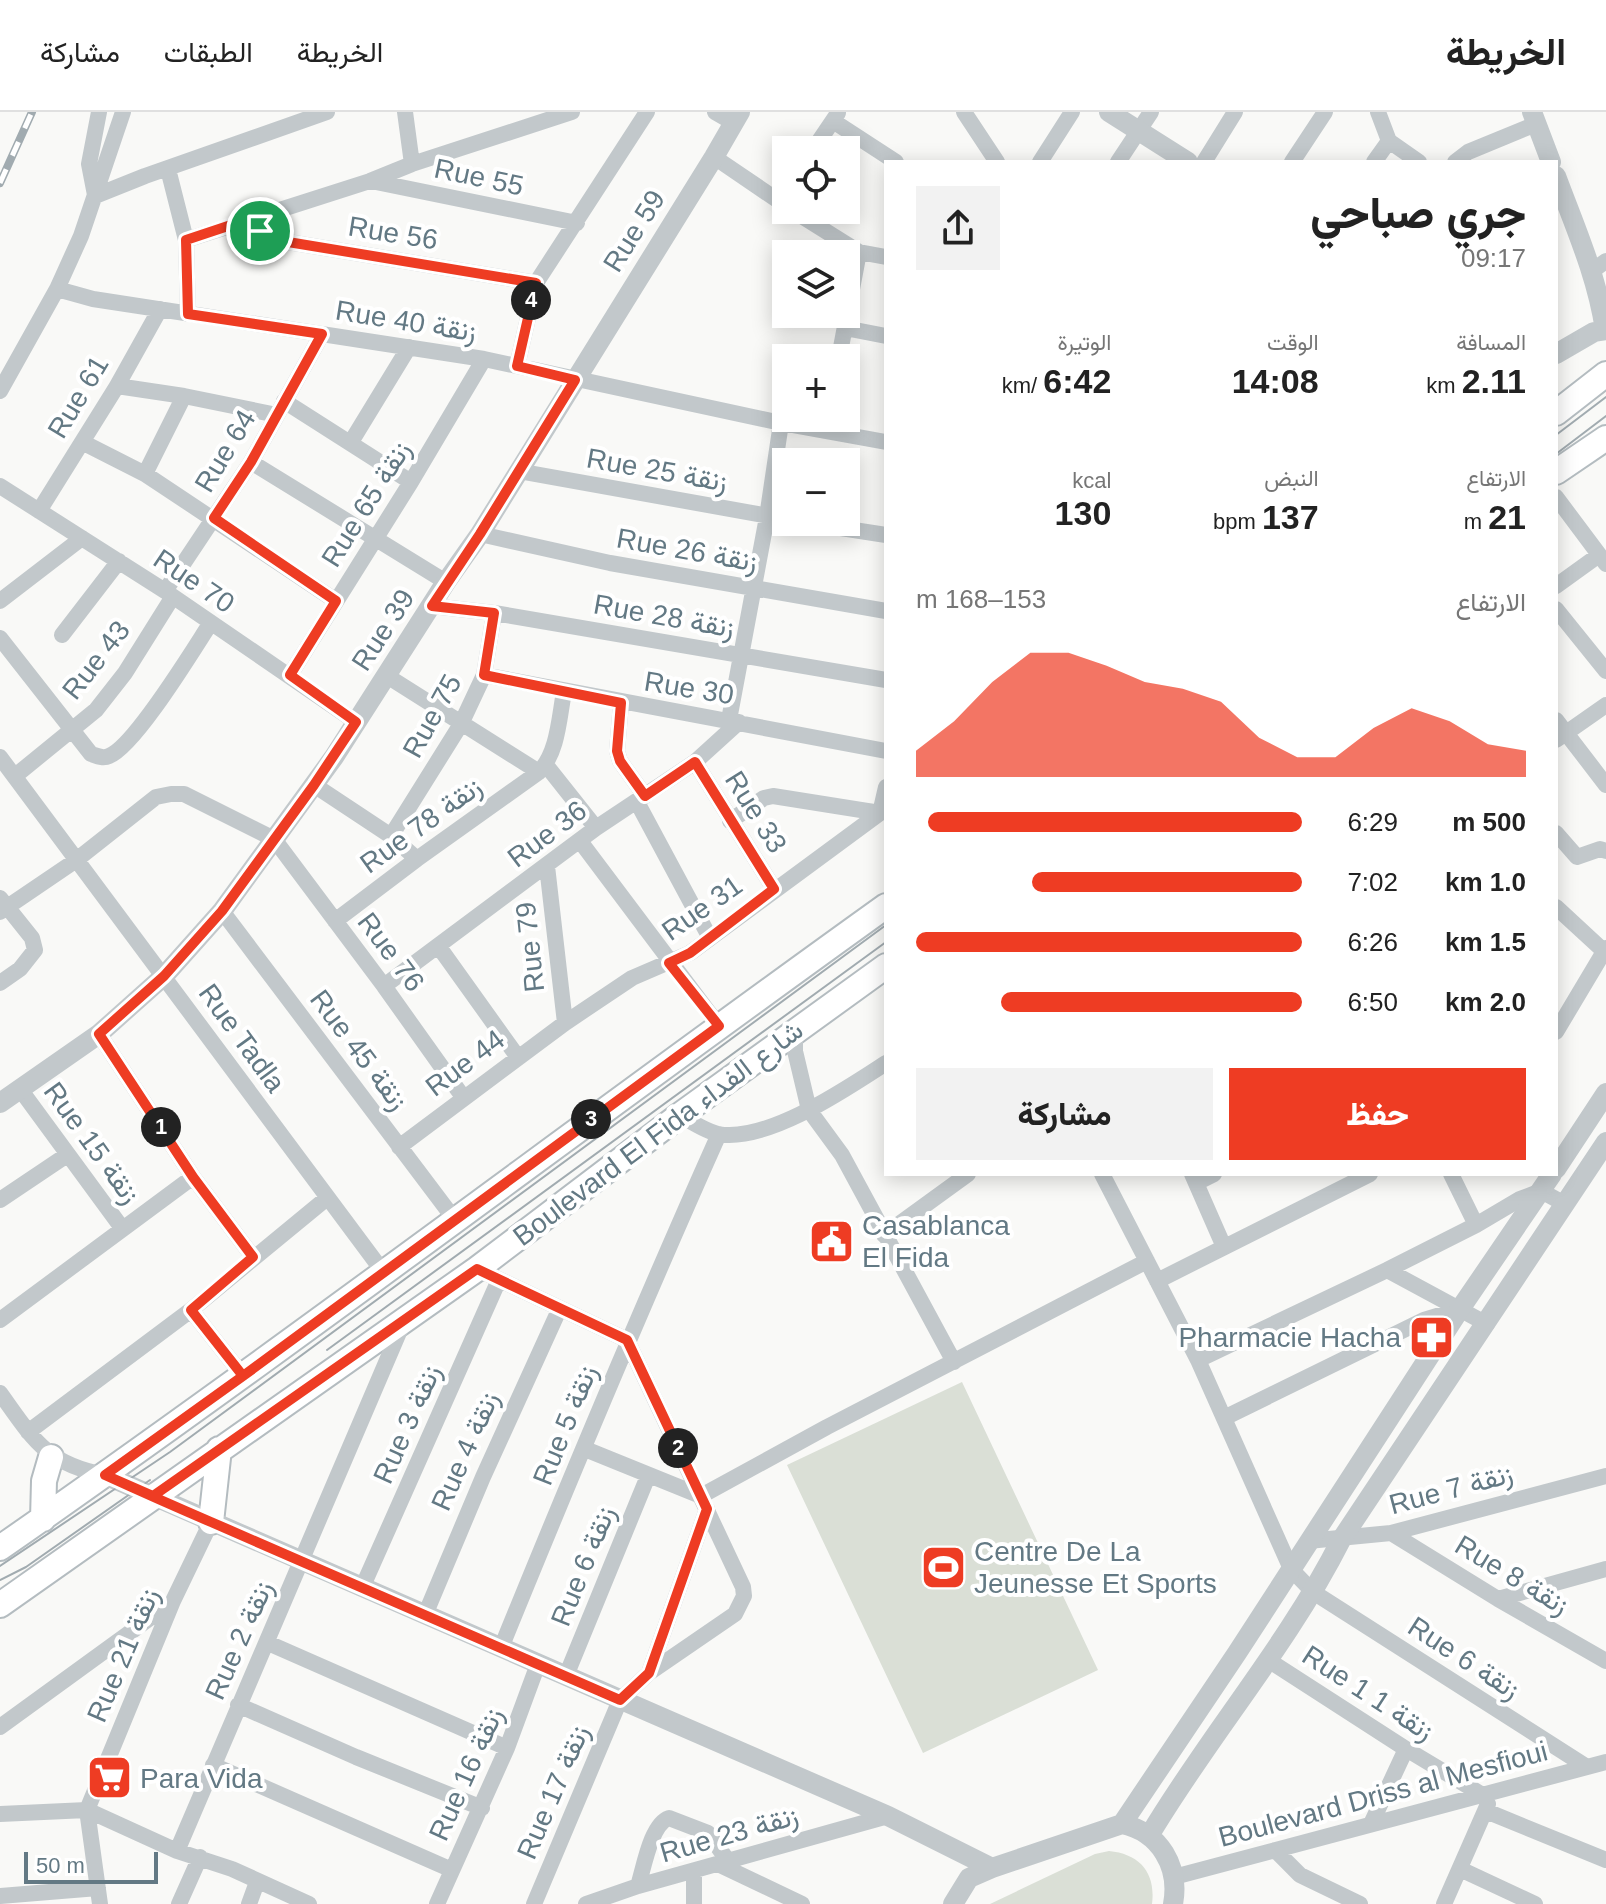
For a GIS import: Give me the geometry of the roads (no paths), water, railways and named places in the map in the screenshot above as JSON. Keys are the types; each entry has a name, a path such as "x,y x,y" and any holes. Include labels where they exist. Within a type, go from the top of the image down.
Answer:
{"main road":[{"path":"1558,411 1606,374"},
{"path":"1558,471 1606,438"},
{"name":"Boulevard El Fida شارع الفداء","path":"0,1548 243,1376 884,907"},
{"name":"Boulevard El Fida شارع الفداء","path":"0,1605 477,1269 680,1115 884,967"},
{"path":"211,1522 219,1449"},
{"path":"43,1519 44,1481 51,1457"}],"street":[{"path":"95,196 89,164 99,112"},
{"path":"0,391 57,289 95,196 123,112"},
{"path":"95,196 299,117 327,112"},
{"path":"405,112 412,164"},
{"path":"186,240 572,112"},
{"name":"Rue 59","path":"517,366 536,283 647,112"},
{"path":"715,112 737,117"},
{"path":"964,112 996,160"},
{"path":"1041,160 1072,112"},
{"path":"1109,112 1185,160"},
{"path":"1119,160 1151,112"},
{"path":"1205,160 1235,112"},
{"path":"1293,160 1325,112"},
{"path":"1383,114 1389,141 1416,160"},
{"name":"Rue 59","path":"575,380 737,117"},
{"path":"823,136 836,117 893,160"},
{"path":"1461,160 1534,118 1550,160"},
{"path":"1375,160 1389,141"},
{"path":"714,157 772,194"},
{"path":"168,169 186,240 188,314"},
{"path":"1558,180 1599,266 1606,330 1594,332 1558,353"},
{"name":"Rue 55","path":"370,181 577,223"},
{"name":"Rue 56","path":"246,220 276,240 536,283"},
{"path":"818,224 841,240"},
{"path":"860,252 884,257"},
{"name":"Rue 40 زنقة","path":"57,289 93,299 484,359 772,421"},
{"name":"Rue 61","path":"39,511 117,386 160,309"},
{"path":"842,344 845,328 884,336"},
{"name":"Rue 64","path":"168,594 251,462 322,334"},
{"path":"351,442 409,347"},
{"name":"Rue 65 زنقة","path":"290,675 484,359"},
{"name":"Rue 39","path":"164,976 222,911 314,785 480,534 575,380"},
{"path":"117,386 281,408 351,442 411,482"},
{"path":"145,474 184,396"},
{"path":"734,721 740,655 767,517 780,432"},
{"name":"Rue 40 زنقة","path":"853,432 884,441"},
{"path":"82,442 145,474 336,601"},
{"path":"251,462 446,582"},
{"name":"Rue 25 زنقة","path":"518,471 772,518"},
{"name":"Rue 70","path":"0,486 119,561 356,722"},
{"path":"1558,500 1603,560 1558,585"},
{"path":"860,531 884,535"},
{"name":"Rue 26 زنقة","path":"480,534 610,563 884,611"},
{"path":"0,601 82,538"},
{"path":"62,635 119,561"},
{"name":"Rue 43","path":"15,776 96,710 111,692 168,594"},
{"name":"Rue 28 زنقة","path":"432,606 494,613 884,680"},
{"path":"1558,611 1606,671"},
{"name":"Rue 75","path":"391,836 461,724 484,675 494,613"},
{"path":"0,638 71,730 91,754 99,757 112,755 137,730 210,624"},
{"name":"Rue 30","path":"484,675 884,751"},
{"path":"387,676 461,724 543,768 596,828"},
{"path":"543,768 553,751 564,692"},
{"path":"621,703 617,751 620,761 710,938"},
{"path":"1606,705 1559,731 1606,785"},
{"name":"Rue 36","path":"384,986 596,828 695,762 734,721"},
{"name":"Rue Tadla","path":"0,757 384,1273"},
{"name":"Rue 33","path":"695,762 774,889"},
{"name":"Rue 78 زنقة","path":"335,921 543,768"},
{"path":"314,785 391,836 417,859"},
{"path":"0,983 20,969 35,950 32,938 2,906 75,861 156,797 184,794 274,839"},
{"path":"730,821 764,798 773,796 880,813 884,796"},
{"name":"Rue 31","path":"565,1023 632,978 690,953 880,813"},
{"path":"1558,835 1577,857 1600,849 1606,851"},
{"name":"Rue 76","path":"274,839 463,1097"},
{"path":"580,841 719,1026"},
{"name":"Rue 79","path":"547,866 565,1023"},
{"path":"1558,909 1605,951 1559,1021"},
{"name":"Rue 45 زنقة","path":"222,911 455,1220"},
{"path":"439,947 517,1056"},
{"path":"0,1103 99,1034 164,976"},
{"name":"Rue 44","path":"399,1147 565,1023"},
{"path":"795,1031 795,1051 809,1110 842,1155 954,1362"},
{"path":"99,1034 193,1177 253,1257"},
{"path":"680,1115 719,1134 760,1129 809,1110 884,1064"},
{"name":"Rue 15 زنقة","path":"20,1089 122,1228"},
{"path":"1558,1166 1606,1093"},
{"name":"Rue 5 زنقة","path":"501,1648 627,1340 719,1134"},
{"path":"1149,1836 1313,1592 1341,1540 1606,1142"},
{"path":"0,1200 67,1155"},
{"path":"884,1235 965,1176"},
{"name":"Rue 6 زنقة","path":"1103,1176 1198,1360 1291,1569 1313,1592 1587,1767"},
{"path":"1157,1281 1366,1176"},
{"path":"1452,1176 1476,1225"},
{"path":"0,1320 193,1177"},
{"path":"1194,1179 1224,1247"},
{"path":"1547,1183 1565,1204"},
{"path":"1198,1360 1476,1225 1547,1183"},
{"path":"953,1904 969,1878 1122,1824 1460,1309 1547,1183"},
{"path":"28,1432 191,1310 327,1198"},
{"path":"649,1673 704,1503 827,1427 1147,1261"},
{"path":"477,1269 498,1282 627,1340 743,1587 744,1596 735,1614 649,1673 620,1700"},
{"path":"1387,1270 1487,1324"},
{"name":"Rue 3 زنقة","path":"362,1588 498,1282"},
{"path":"1224,1418 1424,1320 1460,1309"},
{"path":"191,1310 243,1376"},
{"name":"Rue 4 زنقة","path":"425,1615 483,1477 559,1310"},
{"name":"Rue 2 زنقة","path":"177,1851 406,1318"},
{"path":"0,1393 28,1432 51,1457 70,1466 105,1475 888,1816 992,1868"},
{"path":"585,1449 704,1503"},
{"name":"Rue 6 زنقة","path":"566,1676 648,1476"},
{"name":"Rue 7 زنقة","path":"1308,1541 1391,1533 1606,1476"},
{"name":"Rue 21 زنقة","path":"87,1810 173,1601 211,1522"},
{"name":"Rue 8 زنقة","path":"1391,1533 1606,1661"},
{"path":"1498,1599 1606,1569"},
{"path":"0,1727 173,1601"},
{"path":"268,1643 507,1748"},
{"name":"Rue 1 زنقة 1","path":"1268,1660 1406,1749 1487,1792"},
{"name":"Rue 16 زنقة","path":"437,1904 482,1808 538,1664"},
{"name":"Rue 17 زنقة","path":"537,1903 620,1700"},
{"path":"238,1705 482,1808"},
{"path":"1371,1824 1406,1749"},
{"name":"Boulevard Driss al Mesfioui","path":"1174,1877 1606,1762"},
{"path":"213,1765 452,1870"},
{"path":"1444,1904 1486,1811 1487,1792"},
{"path":"0,1896 99,1896 87,1810"},
{"path":"0,1814 87,1810 177,1851 200,1857 309,1904"},
{"path":"1486,1811 1606,1860"},
{"name":"Rue 23 زنقة","path":"586,1904 638,1886 888,1816"},
{"path":"638,1886 655,1831 663,1820 669,1818 708,1833 723,1863 802,1904"},
{"path":"1122,1824 1149,1836 1163,1850 1174,1877 1173,1904"},
{"path":"1275,1850 1300,1875 1360,1904"},
{"path":"179,1904 200,1857"},
{"path":"1460,1869 1535,1904"},
{"path":"694,1871 694,1904"},
{"path":"249,1904 257,1882"}],"tram line":[{"path":"1558,433 1606,397"},
{"path":"1558,452 1606,416"},
{"path":"0,1566 170,1452 884,926"},
{"path":"327,1350 884,943"},
{"path":"0,1580 26,1567 150,1480"}],"railway":[{"path":"0,183 32,112"}],"place":[{"name":"Casablanca El Fida","path":"831,1241"},
{"name":"Pharmacie Hacha","path":"1432,1337"},
{"name":"Centre De La Jeunesse Et Sports","path":"943,1567"},
{"name":"Para Vida","path":"109,1778"}]}
